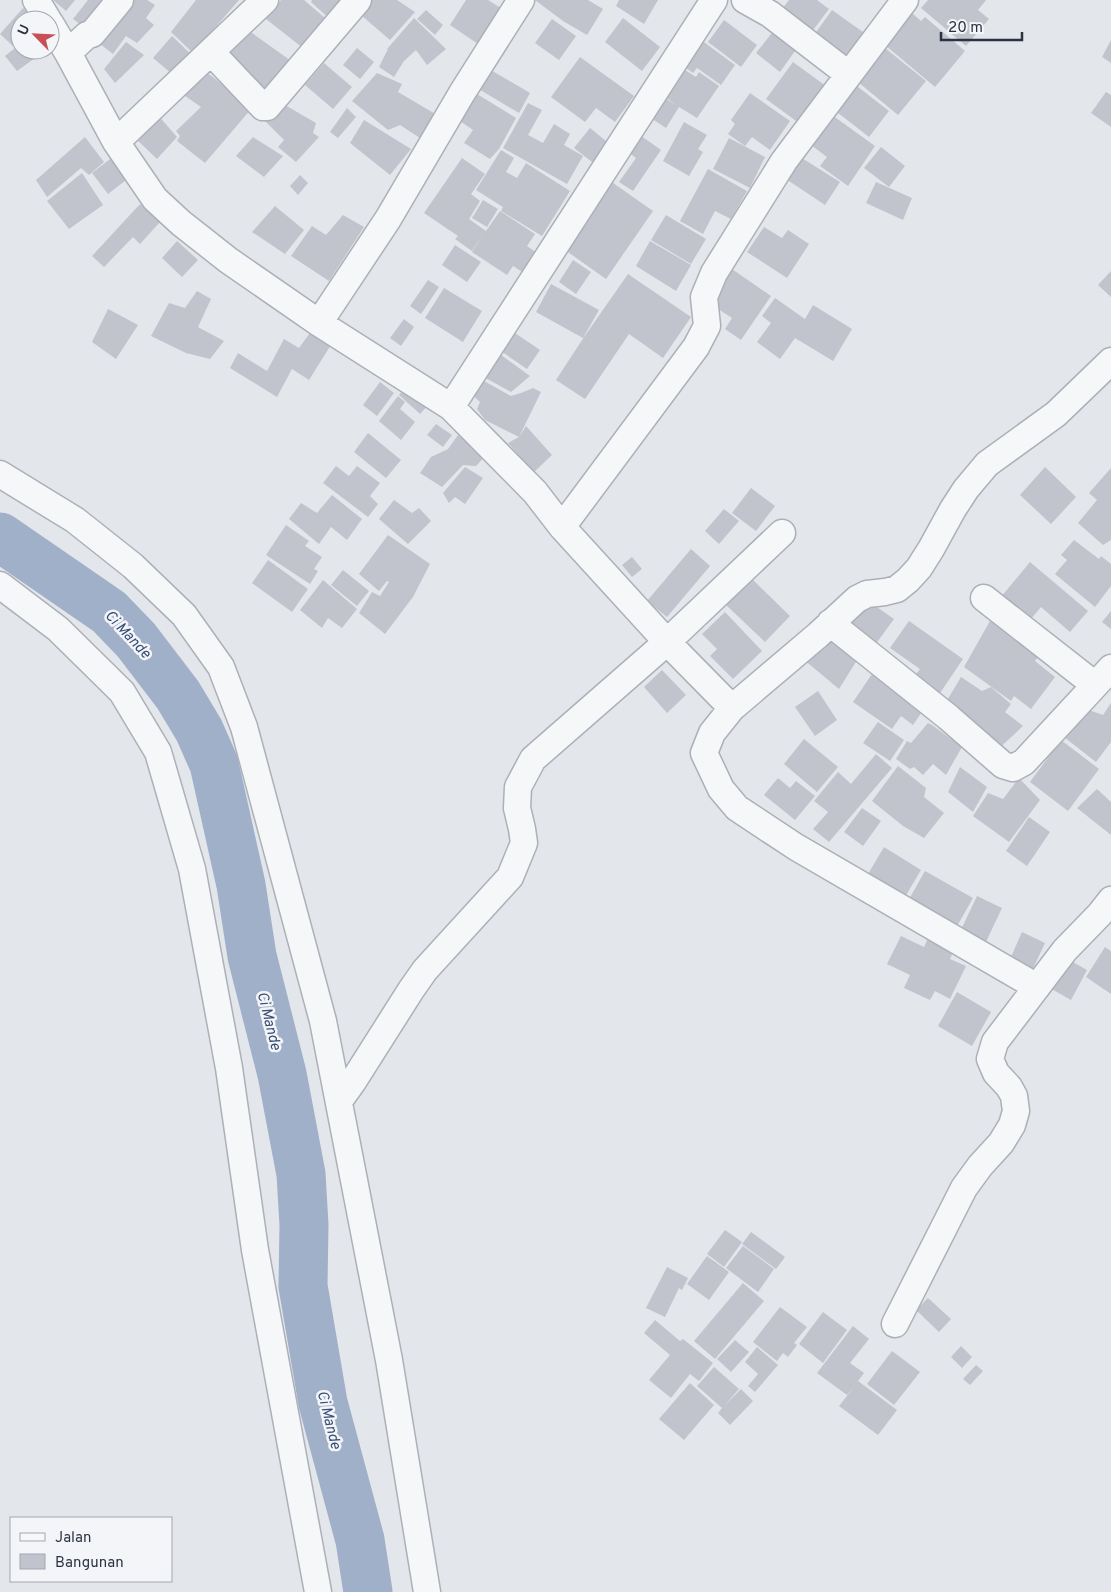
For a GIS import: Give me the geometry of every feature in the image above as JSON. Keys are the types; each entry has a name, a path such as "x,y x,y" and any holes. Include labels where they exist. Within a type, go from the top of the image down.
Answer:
{"street":[{"path":"68,53 87,36 92,34 120,0"},
{"path":"116,142 265,0"},
{"path":"211,52 263,106 267,106 358,0"},
{"path":"319,323 388,219 462,93 521,0"},
{"path":"451,407 714,0"},
{"path":"745,0 770,14 848,74"},
{"path":"562,527 696,347 707,326 704,297 714,273 784,161 904,0"},
{"path":"60,40 116,142 156,199 181,223 228,260 319,323 451,407 534,492 562,527 732,708"},
{"path":"1037,987 811,856 737,808 721,789 704,753 712,733 732,708 830,623 862,596 898,589 908,580 919,568 931,549 961,496 987,464 1056,414 1111,361"},
{"path":"0,474 75,520 133,566 184,615 221,667 246,736 323,1021 389,1360 427,1592"},
{"path":"339,1101 425,970 510,877 524,843 517,808 518,787 533,759 618,683 668,642 782,533"},
{"path":"0,585 58,629 122,692 158,752 193,878 229,1068 255,1250 318,1592"},
{"path":"830,623 948,717 1003,765 1013,768 1024,762 1103,677 984,598"},
{"path":"895,1324 964,1188 980,1166 1001,1143 1012,1125 1016,1111 1014,1096 996,1073 990,1059 995,1042 1064,950 1100,914 1111,900"}],"building":[{"path":"53,0 75,0 66,11"},
{"path":"88,0 115,0 91,32 73,19"},
{"path":"124,0 147,0 155,5 146,18 154,25 137,43 126,36 113,54 91,37"},
{"path":"196,0 239,0 193,53 171,32"},
{"path":"281,0 304,0 332,24 308,52 266,19"},
{"path":"312,0 343,0 333,22 311,2"},
{"path":"361,0 397,0 415,12 390,40 354,9"},
{"path":"466,0 488,0 504,10 481,46 450,25"},
{"path":"535,0 588,0 603,9 587,35 563,21"},
{"path":"619,0 658,0 644,24 616,6"},
{"path":"789,0 817,0 829,9 808,37 778,14"},
{"path":"928,0 986,0 978,10 989,19 966,46 921,8"},
{"path":"426,10 443,25 435,35 417,19"},
{"path":"832,10 870,37 849,66 811,39"},
{"path":"912,13 921,21 925,17 965,51 935,87 885,45"},
{"path":"414,18 446,49 427,65 416,50 404,61 394,77 379,67 387,49"},
{"path":"623,18 660,47 642,71 605,42"},
{"path":"552,19 576,36 559,60 535,43"},
{"path":"724,20 757,45 741,67 708,42"},
{"path":"10,23 10,43 0,34"},
{"path":"245,28 294,63 263,99 222,60"},
{"path":"775,29 800,44 780,72 756,53"},
{"path":"172,36 198,61 178,79 153,58"},
{"path":"697,37 735,65 721,85 697,68 693,73 678,62"},
{"path":"1111,40 1111,63 1102,57"},
{"path":"126,42 144,55 115,83 104,69"},
{"path":"357,48 374,62 360,79 343,65"},
{"path":"885,48 926,81 898,115 858,82"},
{"path":"10,52 10,60 32,60 17,71 5,56"},
{"path":"580,57 634,96 615,122 596,108 585,122 551,97"},
{"path":"793,62 830,89 803,126 766,99"},
{"path":"324,63 352,87 333,109 305,85"},
{"path":"677,65 696,77 699,72 719,86 697,118 679,107 666,128 643,113 656,92 676,105 659,92"},
{"path":"200,67 252,108 205,163 177,141 180,136 176,131 201,107 178,91"},
{"path":"489,69 530,93 519,113 477,88"},
{"path":"377,73 402,84 398,92 437,115 420,138 400,125 388,130 352,101"},
{"path":"853,83 889,111 869,137 833,109"},
{"path":"1106,92 1111,95 1111,127 1091,113"},
{"path":"750,93 790,121 770,150 752,137 745,146 728,134 735,124 731,120"},
{"path":"477,94 516,118 499,149 490,159 464,143 473,130 460,121"},
{"path":"278,101 316,123 313,133 319,137 296,162 278,147 284,140 261,117"},
{"path":"528,103 542,110 528,135 543,143 554,124 570,134 564,145 583,156 567,184 503,148"},
{"path":"347,108 356,117 338,138 330,132"},
{"path":"157,114 177,137 157,159 135,138"},
{"path":"832,115 875,146 848,186 820,166 827,157 811,145"},
{"path":"364,120 411,149 390,175 350,143"},
{"path":"684,122 707,135 698,149 703,152 689,176 663,161"},
{"path":"590,128 611,145 596,165 574,148"},
{"path":"637,133 661,150 633,191 619,182 636,158 626,150"},
{"path":"85,137 104,162 89,175 81,168 47,197 36,180"},
{"path":"253,137 283,156 264,177 236,156"},
{"path":"729,138 765,157 750,188 713,169"},
{"path":"881,147 905,166 889,187 864,168"},
{"path":"501,150 514,158 506,172 517,178 526,163 570,191 542,236 501,211 503,207 476,190"},
{"path":"797,155 840,182 825,205 783,177"},
{"path":"114,156 130,177 108,194 92,173"},
{"path":"462,158 485,174 471,194 480,201 469,219 486,231 500,211 535,234 527,246 537,253 524,273 513,266 507,275 472,252 484,233 472,251 455,239 458,236 424,213"},
{"path":"708,169 747,191 731,219 715,211 703,234 680,221"},
{"path":"82,173 103,205 69,229 47,201"},
{"path":"300,175 308,183 298,195 290,186"},
{"path":"606,178 653,211 606,279 558,245"},
{"path":"876,182 912,198 903,220 866,203"},
{"path":"483,200 498,209 487,227 472,218"},
{"path":"140,204 160,222 140,244 133,237 104,267 92,256"},
{"path":"275,206 304,230 285,254 252,232"},
{"path":"343,215 364,227 329,281 291,256 312,226 326,235"},
{"path":"666,215 706,239 691,264 651,240"},
{"path":"764,227 782,238 788,230 809,244 787,278 747,252"},
{"path":"177,241 198,260 182,277 162,258"},
{"path":"650,241 691,265 676,291 636,266"},
{"path":"455,245 481,262 467,282 442,265"},
{"path":"573,260 591,272 576,294 559,282"},
{"path":"732,269 771,296 741,340 725,329 732,318 709,303"},
{"path":"1111,271 1111,297 1098,285"},
{"path":"628,274 691,317 663,358 629,334 585,399 556,380"},
{"path":"428,280 439,287 421,314 410,306"},
{"path":"551,284 599,310 583,338 536,312"},
{"path":"444,288 482,311 463,342 425,318"},
{"path":"197,291 211,299 198,327 224,341 210,359 186,353 151,336 169,303 185,308"},
{"path":"775,298 805,319 813,305 852,329 833,361 795,338 780,359 757,342 771,323 762,316"},
{"path":"108,309 138,325 116,359 92,342"},
{"path":"404,319 414,327 401,346 390,338"},
{"path":"315,326 334,340 309,380 292,369 277,397 230,368 238,353 267,371 284,339 299,348"},
{"path":"512,331 540,350 527,369 498,349"},
{"path":"497,352 530,376 511,392 482,376"},
{"path":"471,379 484,381 511,396 533,388 541,392 519,437 485,420 477,409 480,402 469,392"},
{"path":"380,382 394,393 377,416 363,405"},
{"path":"409,383 431,402 420,414 399,395"},
{"path":"398,396 405,402 400,409 415,422 401,440 379,421"},
{"path":"436,424 452,435 443,447 427,435"},
{"path":"526,426 552,455 534,472 508,443 519,437"},
{"path":"368,433 401,460 386,478 354,452"},
{"path":"469,434 490,451 476,466 463,465 442,487 420,473 431,457 448,449 458,435 463,439"},
{"path":"336,466 349,476 357,466 380,483 370,496 378,504 368,517 323,483"},
{"path":"465,467 483,478 465,504 455,497 449,503 443,493"},
{"path":"1045,467 1076,497 1051,524 1020,495"},
{"path":"1111,468 1111,540 1103,545 1078,523 1097,500 1089,493"},
{"path":"751,488 775,506 756,531 732,513"},
{"path":"332,495 362,519 347,540 331,527 319,544 289,519 301,503 317,513"},
{"path":"394,500 412,513 419,508 431,521 408,544 379,519"},
{"path":"724,509 739,521 719,544 705,531"},
{"path":"286,525 309,541 305,546 322,557 314,569 318,571 310,584 266,555"},
{"path":"388,535 430,564 413,597 385,634 359,613 372,592 380,596 389,582 387,581 379,591 359,574"},
{"path":"1074,540 1099,559 1101,556 1111,564 1111,586 1095,607 1055,574 1067,560 1061,555"},
{"path":"691,549 710,566 667,617 647,601"},
{"path":"632,557 642,569 632,577 622,565"},
{"path":"268,560 308,589 292,612 252,583"},
{"path":"1030,562 1088,611 1070,632 1041,607 1024,627 996,603"},
{"path":"343,570 369,591 357,606 331,585"},
{"path":"750,577 790,616 765,642 725,604"},
{"path":"323,580 357,609 342,628 328,618 322,628 300,610"},
{"path":"868,601 894,619 872,649 846,631"},
{"path":"1111,611 1111,629 1102,622"},
{"path":"725,612 762,651 733,679 710,656 717,649 702,634"},
{"path":"909,621 963,659 936,699 910,682 920,669 890,648"},
{"path":"990,621 1017,642 1023,633 1044,649 1035,661 1055,677 1031,709 1014,696 1011,701 964,667"},
{"path":"824,632 859,657 839,689 803,659"},
{"path":"876,668 926,706 913,725 901,716 892,729 853,702"},
{"path":"662,670 686,695 667,713 644,687"},
{"path":"961,677 982,691 991,687 1011,704 1005,712 1023,726 994,753 943,707"},
{"path":"818,691 837,720 815,736 795,707"},
{"path":"1111,703 1111,742 1096,762 1064,737 1083,708 1103,715"},
{"path":"878,722 904,740 890,761 863,743"},
{"path":"928,723 962,747 946,775 933,764 923,775 914,767 910,769 896,759 907,741 911,743"},
{"path":"804,739 838,767 817,792 784,764"},
{"path":"1061,740 1099,769 1068,811 1030,782"},
{"path":"876,754 892,768 829,842 813,829 828,812 814,801 838,772 851,784"},
{"path":"898,766 926,788 924,797 944,813 924,838 903,826 872,801"},
{"path":"960,767 987,787 973,812 948,792"},
{"path":"778,778 790,788 796,781 815,796 795,820 764,795"},
{"path":"1019,778 1040,800 1009,842 973,816 988,793 1003,799"},
{"path":"1097,789 1111,802 1111,835 1077,808"},
{"path":"862,808 881,821 863,846 844,832"},
{"path":"1029,817 1050,832 1027,866 1006,851"},
{"path":"884,847 921,870 905,897 868,874"},
{"path":"925,871 973,898 956,928 908,901"},
{"path":"977,896 1002,908 984,946 959,934"},
{"path":"1022,932 1045,943 1029,977 1007,966"},
{"path":"901,936 924,947 929,936 955,948 950,959 966,966 950,999 935,991 930,1000 904,988 910,975 887,964"},
{"path":"1105,947 1111,951 1111,994 1086,977"},
{"path":"1062,956 1087,970 1071,1000 1046,986"},
{"path":"957,992 991,1012 972,1046 938,1026"},
{"path":"725,1230 742,1242 724,1267 707,1254"},
{"path":"751,1232 785,1257 776,1269 742,1244"},
{"path":"743,1246 774,1269 758,1292 726,1268"},
{"path":"707,1256 729,1272 709,1300 687,1284"},
{"path":"667,1267 688,1278 682,1290 679,1288 665,1317 646,1308"},
{"path":"743,1283 764,1301 715,1359 694,1341"},
{"path":"928,1298 951,1319 939,1332 916,1310"},
{"path":"780,1307 807,1327 794,1343 797,1345 788,1357 783,1353 777,1361 753,1342"},
{"path":"823,1312 847,1330 823,1363 799,1344"},
{"path":"655,1320 680,1341 683,1339 713,1363 699,1381 690,1374 671,1398 649,1380 670,1355 644,1333"},
{"path":"853,1326 869,1339 850,1363 864,1373 858,1381 897,1410 878,1435 839,1406 854,1387 847,1395 817,1373"},
{"path":"735,1340 749,1352 731,1372 717,1359"},
{"path":"961,1346 972,1357 962,1368 951,1357"},
{"path":"757,1347 778,1365 755,1392 748,1386 758,1374 745,1362"},
{"path":"892,1351 920,1372 894,1405 867,1384"},
{"path":"976,1365 983,1371 970,1385 963,1379"},
{"path":"714,1367 739,1389 724,1406 741,1389 753,1401 730,1425 718,1413 722,1408 697,1386"},
{"path":"690,1383 714,1405 684,1440 659,1419"}],"waterway":[{"name":"Ci Mande","path":"0,537 109,612 136,640 178,695 199,730 214,764 241,885 252,956 282,1074 301,1174 304,1225 303,1286 323,1403 360,1540 368,1592"}]}
